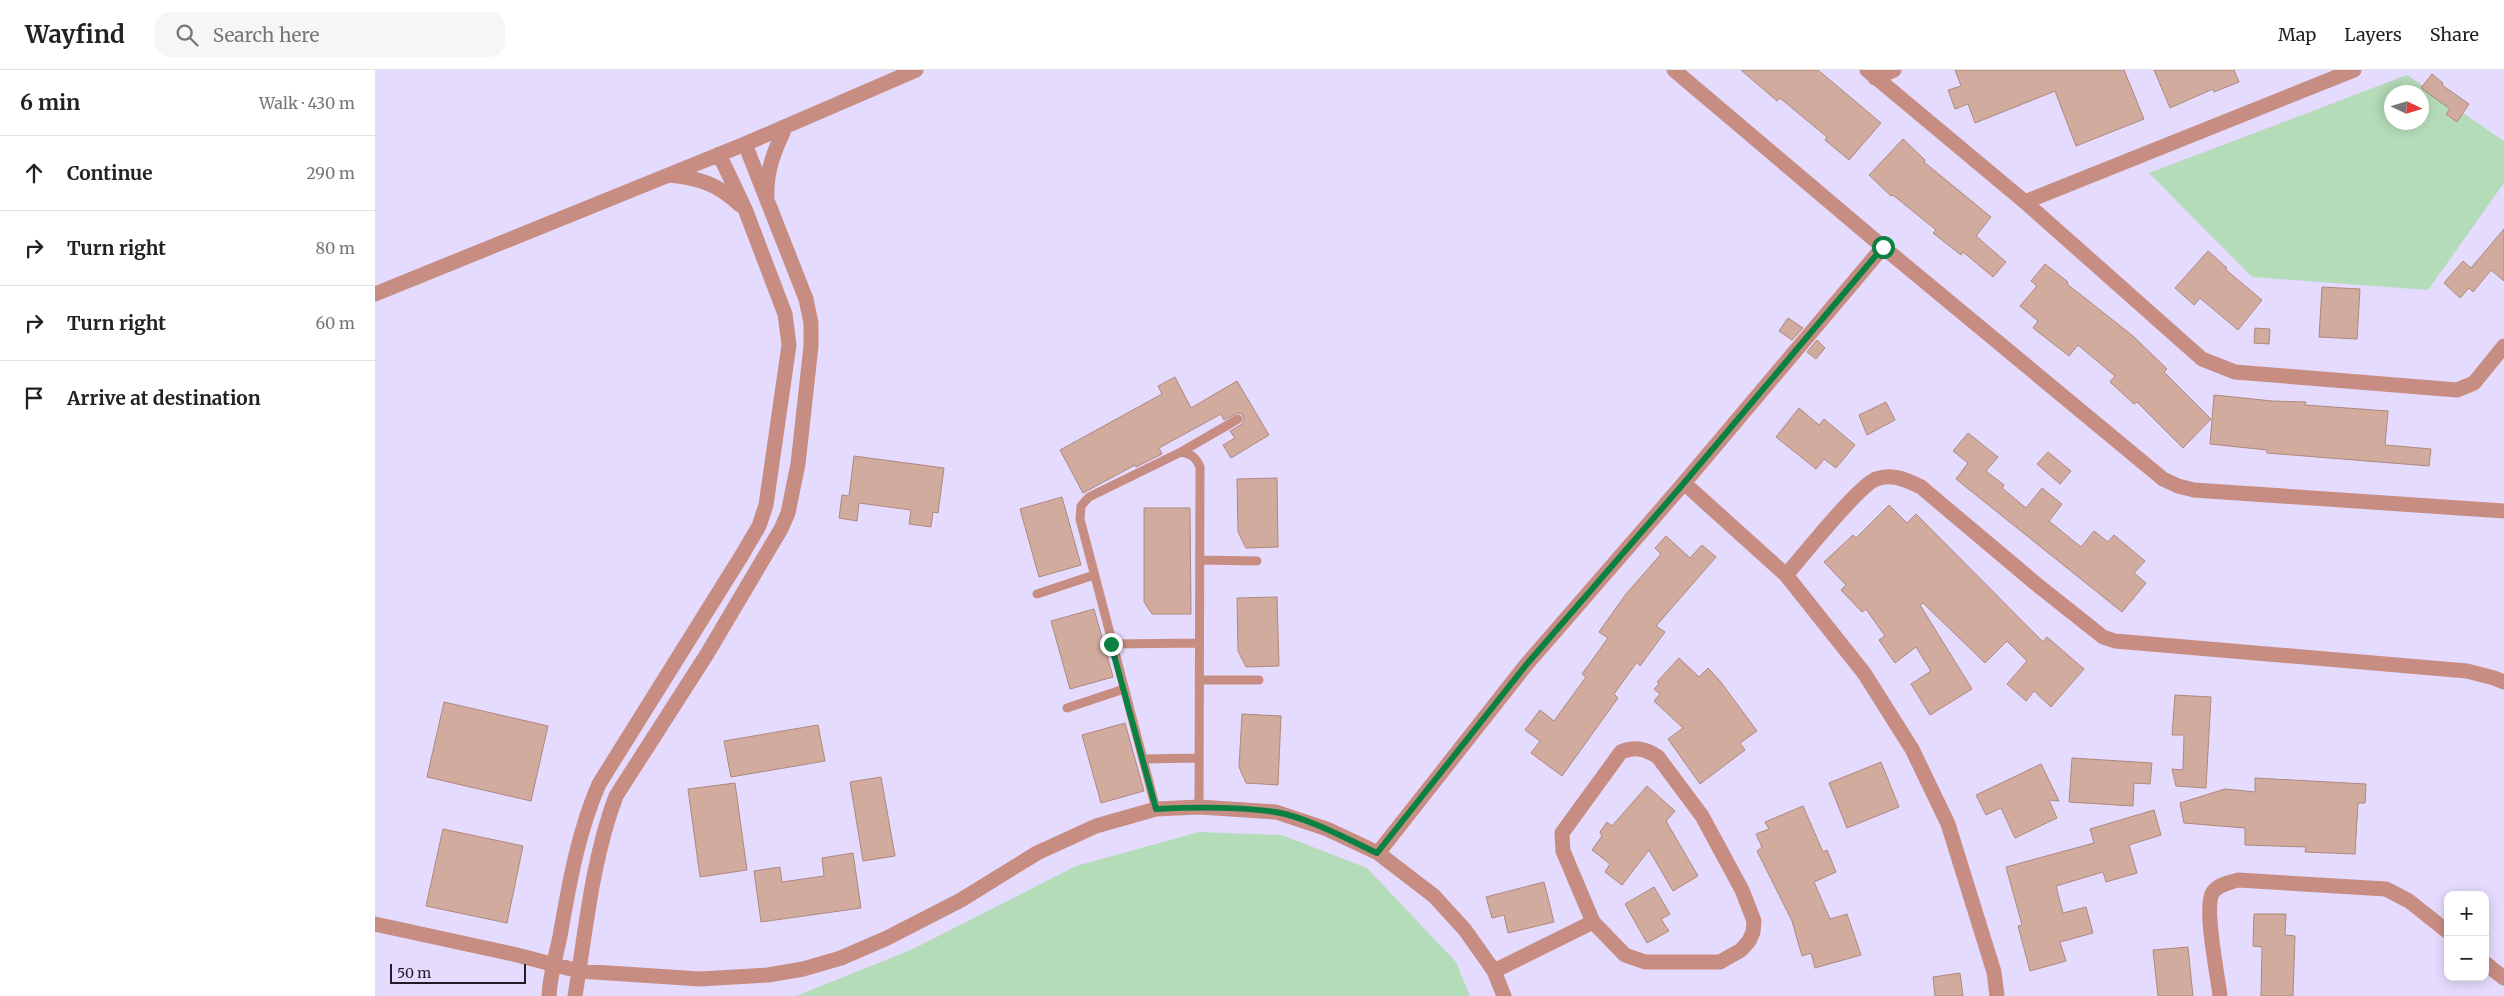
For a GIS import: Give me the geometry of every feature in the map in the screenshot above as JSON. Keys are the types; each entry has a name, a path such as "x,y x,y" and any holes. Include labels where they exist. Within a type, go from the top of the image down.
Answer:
{"street":[{"path":"375,294 745,144 916,70"},
{"path":"1674,70 2148,469 2178,486 2194,490 2504,512"},
{"path":"1871,74 1895,70"},
{"path":"2025,202 2354,70"},
{"path":"1871,74 2025,202 2202,359 2221,368 2235,372 2457,390 2473,383 2504,346"},
{"path":"768,207 768,172 786,126"},
{"path":"575,996 589,900 607,820 616,796 707,654 747,587 781,529 792,499 811,346 811,323 806,299 768,207 745,144"},
{"path":"549,996 553,965 574,863 590,807 599,784 698,629 759,526 766,505 789,345 788,328 785,314 745,209 719,154"},
{"path":"665,175 705,181 729,194 745,209"},
{"path":"1377,853 1526,665 1684,483 1883,247"},
{"path":"1786,575 1854,498 1876,480 1899,477 1921,486 2035,583 2103,637 2115,642 2467,671 2504,682"},
{"path":"1684,483 1786,575 1864,673 1920,766 1948,824 1994,972 1997,996"},
{"path":"1629,749 1650,752 1659,757 1702,816 1743,890 1754,921 1753,932 1749,941 1741,950 1720,962 1645,962 1625,955 1593,922 1563,851 1562,833 1621,752 1629,749"},
{"path":"375,924 579,971 700,979 768,975 803,969 841,958 887,938 961,900 1037,853 1096,826 1156,809 1199,807 1276,812 1327,829 1377,853 1434,896 1465,930 1494,972 1503,996"},
{"path":"2220,996 2209,901 2220,886 2238,880 2386,889 2409,901 2444,929"},
{"path":"1494,972 1593,922"},
{"path":"2489,966 2504,978"}],"lane":[{"path":"1156,809 1144,759 1111,644 1080,519 1081,506 1089,498 1181,452 1238,419"},
{"path":"1181,452 1190,453 1200,467 1199,807"},
{"path":"1200,560 1257,561"},
{"path":"1037,594 1094,575"},
{"path":"1111,644 1199,643"},
{"path":"1199,680 1259,680"},
{"path":"1067,708 1124,689"},
{"path":"1144,759 1198,758"}],"green space":[{"path":"2407,75 2422,85 2384,85 2384,130 2429,130 2429,90 2504,141 2504,183 2428,290 2252,277 2149,173"},
{"path":"1199,832 1282,835 1367,868 1456,962 1470,996 796,996 913,949 1076,866"}],"building":[{"path":"1741,70 1818,70 1881,123 1849,160 1825,140 1827,137 1780,98 1777,101"},
{"path":"1955,70 2124,70 2144,119 2076,146 2055,91 1975,123 1968,104 1955,109 1948,90 1961,86"},
{"path":"2154,70 2234,70 2239,82 2214,92 2213,89 2170,108"},
{"path":"2432,74 2443,83 2442,85 2469,104 2457,122 2446,114 2450,109 2429,94 2429,85 2423,85"},
{"path":"1903,139 1925,160 1924,162 1991,217 1976,236 2006,262 1993,277 1963,252 1961,255 1933,233 1936,230 1893,195 1891,196 1869,175"},
{"path":"2504,229 2504,281 2491,270 2473,292 2469,288 2460,298 2444,283 2463,261 2471,268"},
{"path":"2208,251 2227,268 2225,269 2262,300 2238,330 2200,298 2194,305 2175,288"},
{"path":"2045,264 2068,282 2067,284 2133,336 2167,369 2164,372 2211,419 2183,448 2137,402 2134,404 2110,382 2115,376 2078,345 2069,356 2033,328 2038,321 2020,306 2037,286 2031,281"},
{"path":"2322,287 2360,289 2357,339 2319,337"},
{"path":"1788,318 1803,328 1792,340 1779,331"},
{"path":"2255,328 2270,329 2269,344 2254,343"},
{"path":"1817,340 1825,348 1816,359 1807,352"},
{"path":"1175,377 1191,408 1237,381 1269,435 1231,458 1223,445 1235,438 1230,431 1242,424 1244,419 1242,414 1238,413 1224,420 1221,414 1159,448 1162,454 1136,467 1135,465 1083,493 1060,450 1162,394 1158,386"},
{"path":"2214,395 2272,401 2306,402 2305,405 2388,411 2385,445 2431,449 2429,466 2267,453 2267,450 2210,444"},
{"path":"1886,402 1895,420 1867,435 1859,415"},
{"path":"1799,408 1819,425 1824,419 1855,445 1836,468 1824,459 1816,469 1776,437"},
{"path":"1968,433 1998,457 1986,471 2004,485 2002,488 2026,508 2042,488 2062,504 2049,521 2081,547 2094,531 2108,542 2114,535 2145,561 2134,573 2146,583 2122,612 1956,479 1968,463 1953,451"},
{"path":"2048,452 2071,471 2060,484 2037,464"},
{"path":"854,456 944,468 938,513 933,512 931,527 909,524 911,510 859,503 857,521 839,518 842,495 849,496"},
{"path":"1277,478 1278,547 1246,548 1238,532 1237,479"},
{"path":"1062,497 1081,565 1039,577 1020,509"},
{"path":"1889,505 1907,523 1916,514 2043,642 2047,637 2084,669 2051,707 2034,691 2026,701 2007,684 2027,661 2007,641 1985,663 1923,603 1920,605 1972,689 1930,715 1911,684 1931,671 1916,647 1895,663 1879,640 1885,636 1866,609 1862,612 1841,590 1846,585 1824,562 1853,535 1856,538"},
{"path":"1144,508 1190,508 1191,614 1152,614 1144,602"},
{"path":"1666,536 1690,558 1702,545 1716,557 1656,626 1665,632 1640,666 1637,662 1614,694 1618,698 1562,776 1531,753 1540,741 1525,730 1540,710 1554,721 1586,677 1582,674 1608,638 1599,632 1626,594 1661,554 1655,548"},
{"path":"1277,597 1279,666 1246,667 1238,651 1237,598"},
{"path":"1094,609 1113,677 1070,689 1051,621"},
{"path":"1679,658 1699,677 1708,668 1757,731 1740,743 1745,750 1700,784 1668,739 1683,728 1654,701 1660,694 1654,689 1659,684 1657,682"},
{"path":"2175,695 2211,697 2206,788 2176,786 2172,769 2183,770 2184,735 2172,735"},
{"path":"444,702 548,726 531,801 427,777"},
{"path":"1242,714 1281,716 1278,785 1246,783 1239,767"},
{"path":"1125,723 1144,791 1101,803 1082,735"},
{"path":"818,725 825,761 731,777 724,741"},
{"path":"2072,758 2152,763 2150,784 2134,783 2133,806 2069,802"},
{"path":"1881,762 1899,807 1847,828 1829,783"},
{"path":"2041,764 2059,801 2049,800 2057,818 2015,838 2001,808 1986,815 1976,795"},
{"path":"881,777 895,856 863,861 850,782"},
{"path":"2255,778 2366,784 2365,803 2358,803 2355,854 2305,852 2306,847 2245,845 2245,828 2184,823 2180,803 2225,789 2255,792"},
{"path":"735,783 747,870 700,877 688,789"},
{"path":"1647,786 1675,811 1666,821 1698,876 1673,891 1649,850 1622,885 1605,872 1610,864 1592,850 1602,836 1600,832 1607,822 1612,826"},
{"path":"1803,806 1823,852 1827,850 1836,872 1814,882 1830,919 1847,914 1861,955 1815,968 1811,953 1802,956 1792,921 1757,851 1762,847 1756,834 1769,829 1765,822"},
{"path":"2154,810 2161,835 2129,845 2137,873 2106,882 2103,872 2056,886 2063,913 2086,907 2093,933 2060,942 2066,961 2030,971 2018,926 2022,925 2006,867 2094,843 2090,829"},
{"path":"443,829 523,846 507,923 426,906"},
{"path":"853,853 861,908 761,922 754,871 780,867 782,882 824,876 822,858"},
{"path":"1544,882 1554,922 1508,933 1504,915 1492,918 1486,897"},
{"path":"1654,887 1670,914 1661,919 1669,931 1647,943 1625,904"},
{"path":"2254,914 2286,914 2285,935 2295,936 2293,996 2261,996 2262,947 2253,946"},
{"path":"2188,947 2193,996 2158,996 2153,950"},
{"path":"1960,973 1963,996 1935,996 1933,977"}],"route":[{"path":"1111,644 1156,809 1199,807 1276,812 1327,829 1377,853 1526,665 1684,483 1883,247"}]}
